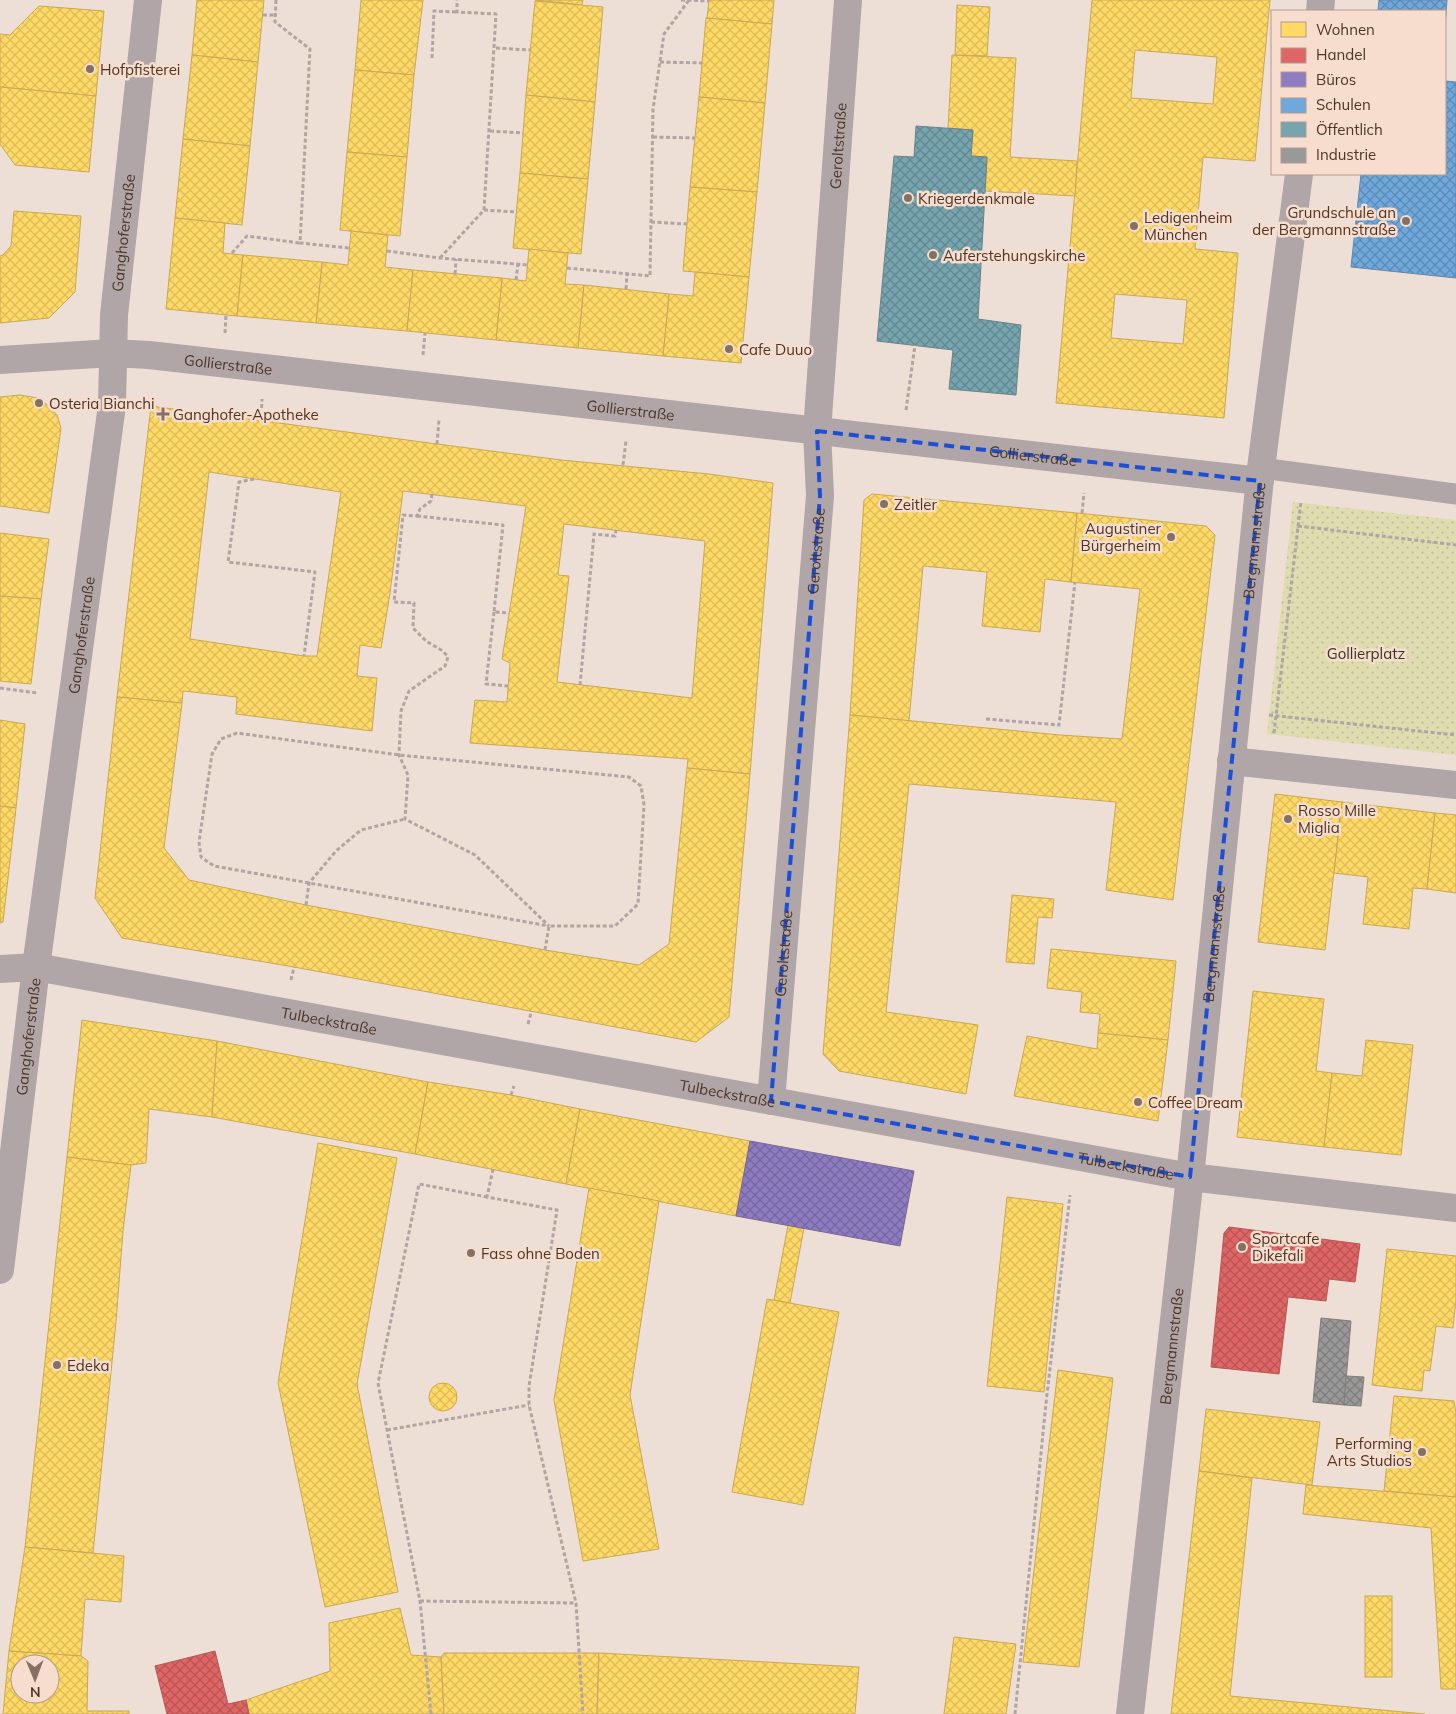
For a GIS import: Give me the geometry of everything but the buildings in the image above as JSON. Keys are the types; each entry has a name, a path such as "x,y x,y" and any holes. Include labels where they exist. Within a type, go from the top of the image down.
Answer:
{"street":[{"name":"Ganghoferstraße","path":"0,1270 36,967 112,405 114,314 148,0"},
{"name":"Geroltstraße","path":"771,1101 820,496 817,431 848,0"},
{"name":"Bergmannstraße","path":"1130,1714 1190,1177 1260,474 1299,175"},
{"name":"Gollierstraße","path":"0,360 112,353 223,363 817,431 1260,474"},
{"path":"1231,761 1456,785"},
{"name":"Tulbeckstraße","path":"0,970 36,967 1190,1177 1456,1208"}],"lane":[{"path":"1260,474 1304,473 1456,494"}],"path":[{"path":"276,0 275,22 310,48 300,243"},
{"path":"457,0 457,12"},
{"path":"681,0 708,1"},
{"path":"567,268 650,276 653,109 664,34 689,0"},
{"path":"432,58 434,11 496,14 496,48 484,210 440,258"},
{"path":"263,14 276,16"},
{"path":"496,48 530,50"},
{"path":"660,62 702,63"},
{"path":"490,131 523,133"},
{"path":"653,137 695,138"},
{"path":"484,210 516,212"},
{"path":"651,222 687,224"},
{"path":"232,253 247,236 349,248"},
{"path":"387,251 440,258 528,265"},
{"path":"455,274 456,259"},
{"path":"516,280 518,264"},
{"path":"626,289 627,274"},
{"path":"902,440 915,345"},
{"path":"1271,765 1304,473"},
{"path":"254,479 239,482 228,562 315,572 304,656"},
{"path":"417,516 420,509 431,501 432,494"},
{"path":"405,819 408,775 399,755 400,711 409,691 445,666 448,657 443,651 426,641 413,628 414,603 394,602 403,514 503,525 486,684 508,686"},
{"path":"1298,526 1456,545"},
{"path":"580,685 594,534 615,536 616,530"},
{"path":"986,719 1059,725 1075,582"},
{"path":"494,612 509,613"},
{"path":"0,688 37,693"},
{"path":"1236,712 1456,735"},
{"path":"237,733 399,755 629,777 641,786 644,805 638,904 615,926 548,926 214,866 201,857 199,842 212,754 221,739 237,733"},
{"path":"306,905 309,883 336,851 361,830 405,819 475,855 548,926"},
{"path":"545,950 548,926"},
{"path":"291,980 294,967"},
{"path":"487,1197 493,1169"},
{"path":"431,1714 420,1601 378,1383 419,1184 557,1210 529,1386 529,1405 576,1603 584,1714"},
{"path":"1015,1714 1070,1195"},
{"path":"387,1430 529,1405"},
{"path":"420,1601 576,1603"}],"highlighted area":[{"path":"817,431 1260,481 1190,1177 771,1101 820,496"}],"green space":[{"name":"Gollierplatz","path":"1293,502 1456,520 1456,755 1267,734"}],"place":[{"name":"Hofpfisterei","path":"90,69"},
{"name":"Kriegerdenkmale","path":"908,198"},
{"name":"Grundschule an der Bergmannstraße","path":"1406,221"},
{"name":"Ledigenheim München","path":"1134,226"},
{"name":"Auferstehungskirche","path":"933,255"},
{"name":"Cafe Duuo","path":"729,349"},
{"name":"Osteria Bianchi","path":"39,403"},
{"name":"Ganghofer-Apotheke","path":"163,414"},
{"name":"Zeitler","path":"884,504"},
{"name":"Augustiner Bürgerheim","path":"1171,537"},
{"name":"Rosso Mille Miglia","path":"1288,819"},
{"name":"Coffee Dream","path":"1138,1102"},
{"name":"Sportcafe Dikefali","path":"1242,1247"},
{"name":"Fass ohne Boden","path":"471,1253"},
{"name":"Edeka","path":"57,1365"},
{"name":"Performing Arts Studios","path":"1422,1452"}]}
